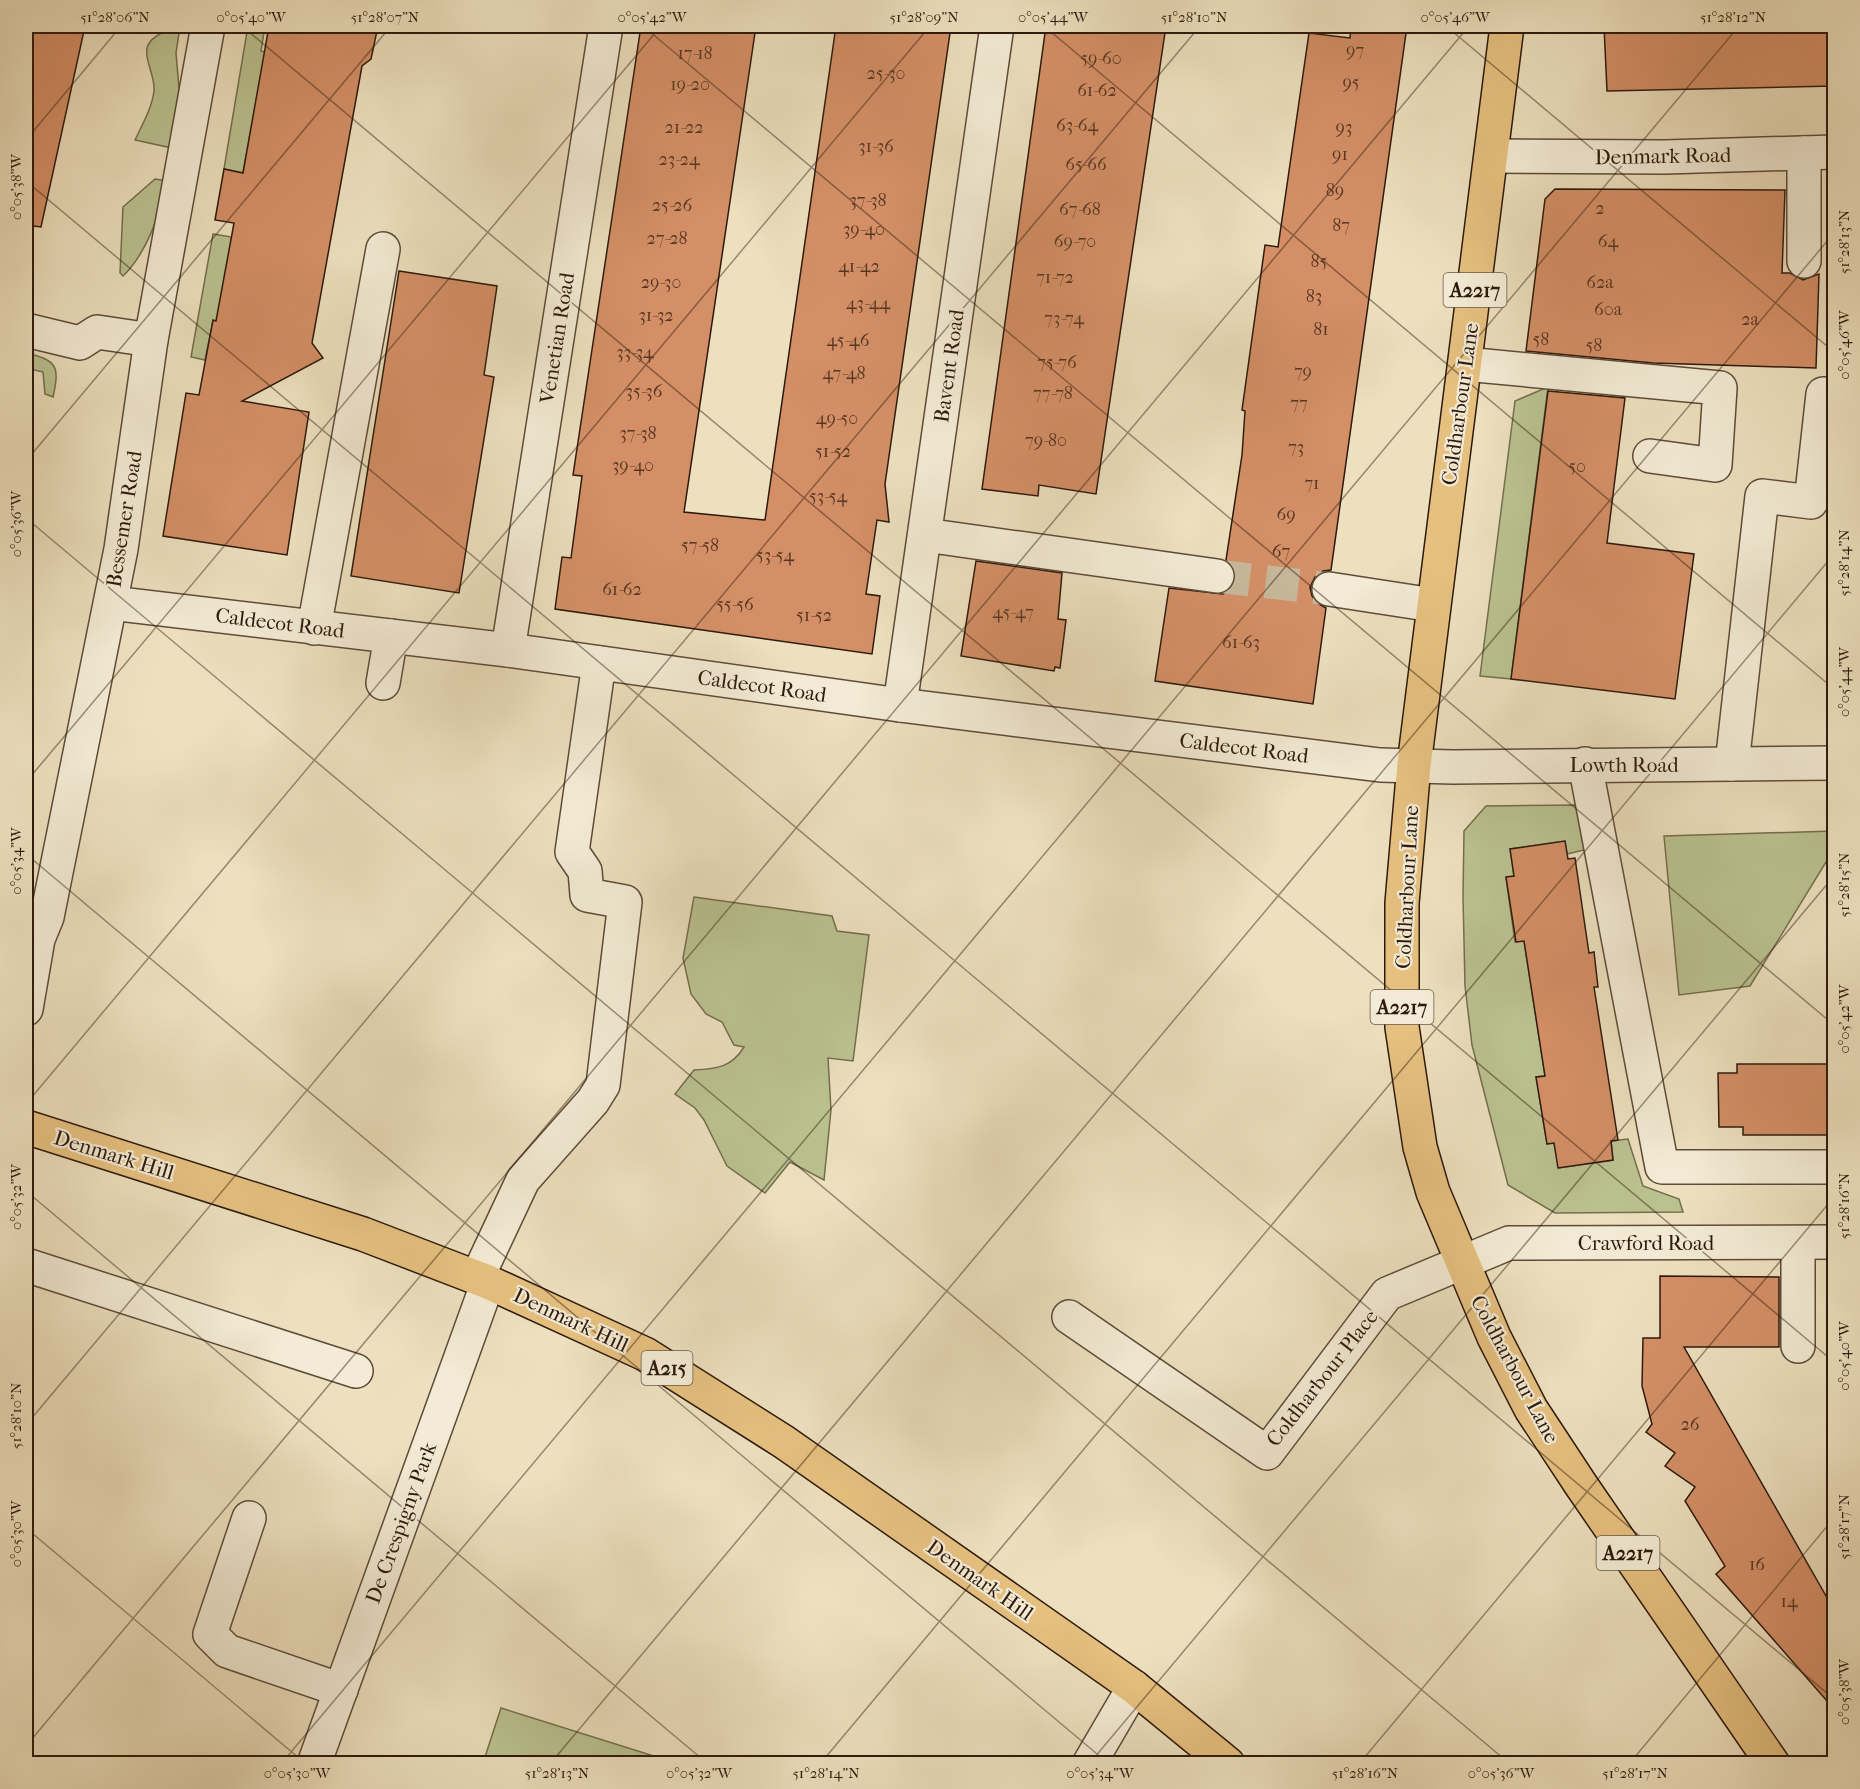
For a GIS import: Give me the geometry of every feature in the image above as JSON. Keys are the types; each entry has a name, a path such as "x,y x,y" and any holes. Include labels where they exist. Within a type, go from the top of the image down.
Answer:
{"main road":[{"name":"Coldharbour Lane","path":"1507,26 1433,605 1414,765 1402,903 1402,1027 1420,1147 1432,1192 1461,1263 1485,1318 1531,1409 1773,1764"},
{"name":"Denmark Hill","path":"26,1127 363,1234 482,1280 645,1353 784,1442 1134,1687 1228,1764"}],"street":[{"name":"Bessemer Road","path":"26,1009 38,939 47,917 121,549 152,340 208,26"},
{"name":"Venetian Road","path":"508,650 606,26"},
{"name":"Bavent Road","path":"900,705 997,26"},
{"path":"1804,261 1819,152"},
{"name":"Denmark Road","path":"1492,156 1665,157 1819,152"},
{"path":"314,628 383,249"},
{"path":"26,330 80,343 97,332 152,340"},
{"path":"1465,364 1720,388 1715,465 1650,456"},
{"path":"1732,764 1762,496 1811,501 1823,394"},
{"path":"925,535 1217,576"},
{"path":"1329,590 1433,605"},
{"name":"Caldecot Road","path":"111,603 508,650 900,705 1380,765 1414,765"},
{"path":"383,684 391,636"},
{"name":"De Crespigny Park","path":"314,1764 482,1280 523,1180 593,1101 603,1085 625,902 587,895 585,871 572,852 599,663"},
{"name":"Lowth Road","path":"1414,765 1452,767 1834,763"},
{"path":"1585,764 1662,1167 1834,1167"},
{"name":"Crawford Road","path":"1461,1263 1509,1243 1834,1242"},
{"path":"1798,1243 1798,1346"},
{"name":"Coldharbour Place","path":"1069,1317 1268,1453 1387,1294 1461,1263"},
{"path":"26,1265 356,1371"},
{"path":"249,1518 210,1634 227,1651 341,1690"},
{"path":"1089,1764 1134,1687"}],"green space":[{"path":"248,26 265,26 261,51 265,52 243,173 224,169"},
{"path":"167,31 179,33 176,53 181,111 172,148 135,140 149,110 154,91 154,82 147,57 149,43"},
{"path":"155,179 168,181 161,206 146,244 123,276 120,273 123,207"},
{"path":"213,234 232,237 217,321 213,321 205,360 191,357"},
{"path":"26,353 44,358 54,366 56,378 53,397 45,394 43,372 26,368"},
{"path":"1548,387 1511,679 1480,676 1515,401"},
{"path":"1580,805 1588,849 1567,854 1565,841 1510,849 1514,876 1506,878 1515,942 1524,941 1545,1076 1536,1077 1547,1144 1554,1143 1559,1168 1613,1160 1611,1141 1628,1139 1643,1186 1679,1199 1683,1212 1555,1213 1508,1185 1472,1045 1465,986 1464,831 1486,806"},
{"path":"1834,831 1834,849 1750,986 1679,995 1664,836"},
{"path":"694,897 832,916 837,931 869,935 853,1061 828,1058 831,1110 824,1180 790,1162 765,1193 727,1166 704,1120 695,1108 675,1094 694,1070 723,1066 734,1059 744,1047 734,1045 722,1022 706,1014 691,994 683,958"},
{"path":"501,1708 676,1763 483,1763"}],"building":[{"path":"26,26 85,26 41,227 26,225"},
{"path":"269,26 378,26 371,59 362,66 312,343 323,358 242,401 309,412 287,555 163,536 186,393 199,395 213,320 216,321 234,223 215,220 224,169 243,173"},
{"path":"641,26 756,26 684,512 765,520 836,26 951,26 885,484 889,522 877,520 866,594 880,596 872,654 555,609 562,557 571,558 582,476 573,475"},
{"path":"1046,26 1166,26 1096,494 1039,485 1038,496 982,489"},
{"path":"1351,26 1407,26 1331,570 1323,571 1315,577 1310,587 1317,603 1326,608 1313,704 1155,681 1169,588 1223,594 1231,588 1235,579 1234,568 1226,560 1242,455 1245,411 1242,410 1265,245 1278,247 1309,33 1350,38"},
{"path":"1604,26 1834,26 1834,86 1607,91"},
{"path":"1555,189 1785,190 1782,273 1790,273 1803,280 1819,274 1816,368 1653,363 1526,351 1545,199"},
{"path":"399,271 497,286 484,375 494,377 459,593 351,576"},
{"path":"1548,391 1625,398 1607,543 1694,554 1675,699 1511,679"},
{"path":"976,561 1062,573 1058,619 1066,620 1060,668 1055,667 1054,671 961,656"},
{"path":"1565,841 1568,859 1575,858 1589,953 1594,952 1598,987 1594,987 1618,1140 1611,1141 1613,1160 1558,1168 1554,1143 1547,1144 1536,1077 1545,1076 1524,941 1516,942 1506,877 1514,876 1510,849"},
{"path":"1737,1064 1834,1064 1834,1135 1743,1135 1743,1127 1719,1127 1718,1073 1737,1073"},
{"path":"1660,1276 1779,1277 1779,1347 1684,1347 1834,1610 1834,1709 1716,1574 1725,1566 1685,1501 1695,1487 1665,1466 1675,1453 1646,1432 1652,1424 1642,1386 1643,1338 1660,1338"}],"tunnel":[{"path":"1217,576 1329,589"}]}
